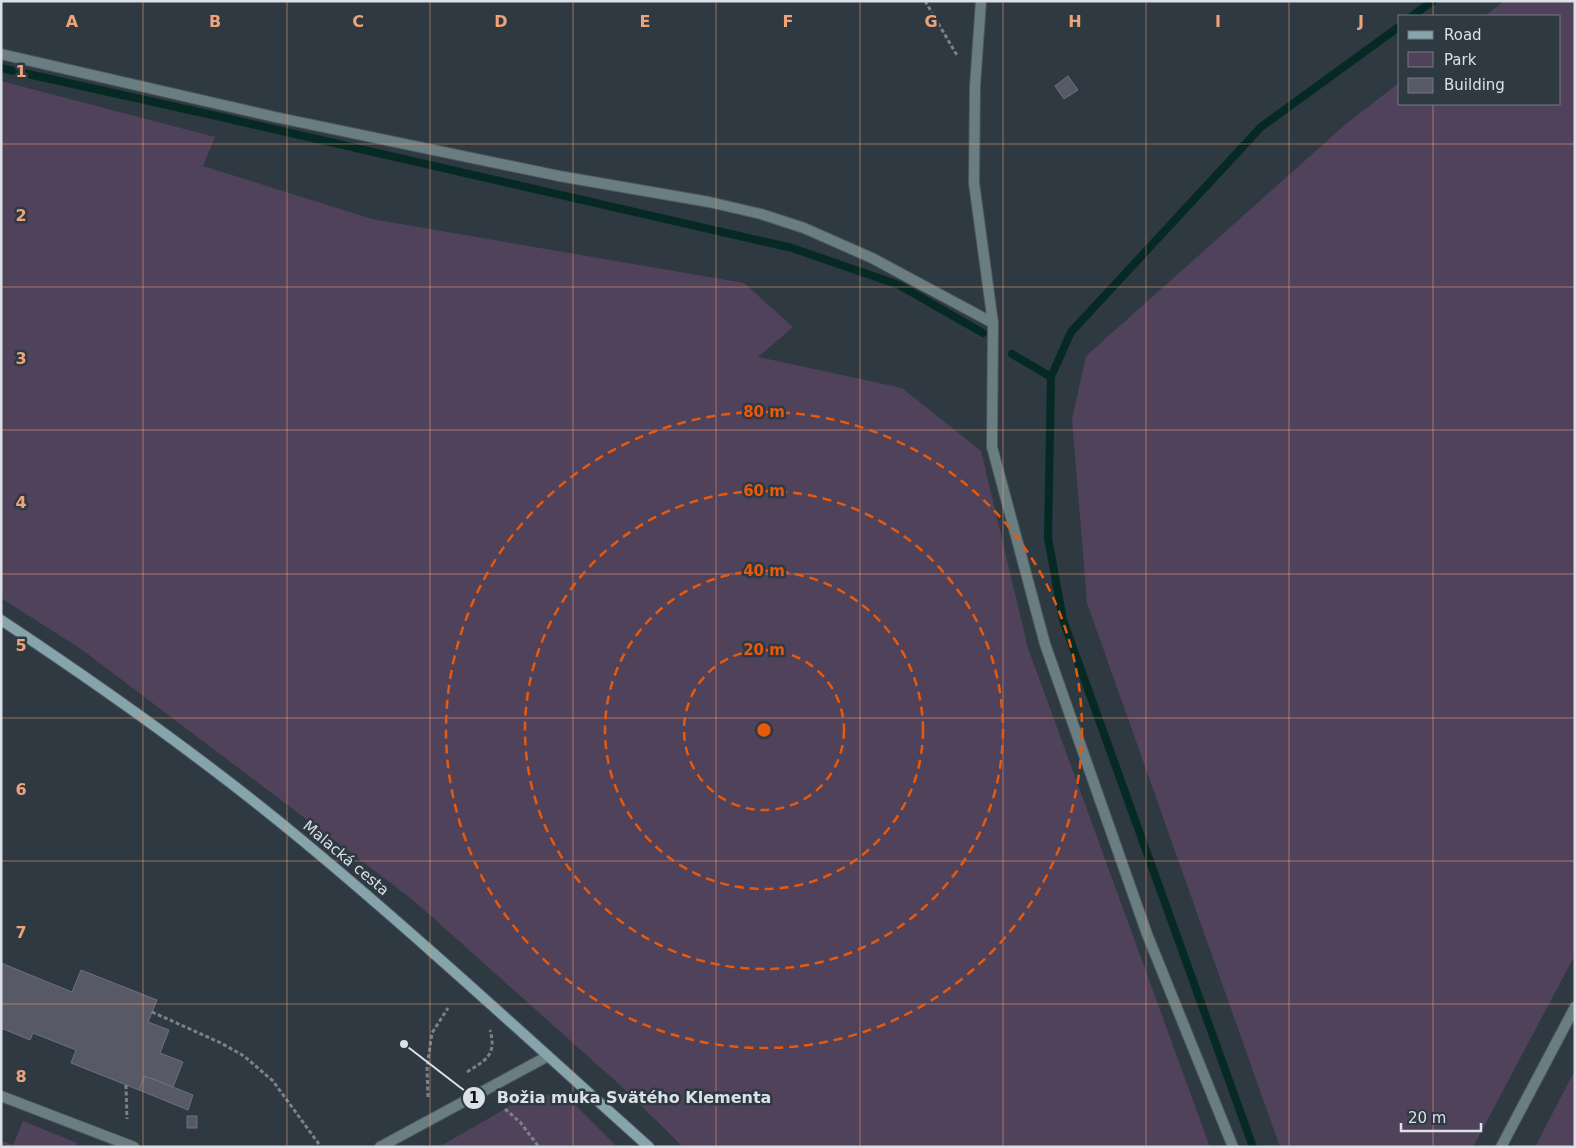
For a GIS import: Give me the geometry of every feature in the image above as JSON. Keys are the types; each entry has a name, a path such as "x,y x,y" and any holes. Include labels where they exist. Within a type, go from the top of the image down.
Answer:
{"main road":[{"name":"Malacká cesta","path":"1,620 65,662 244,794 303,841 499,1010 648,1147"}],"street":[{"path":"981,1 974,86 974,183 993,323 992,446 1046,644 1147,934 1233,1147"},
{"path":"1,54 303,123 559,176 709,202 761,214 804,228 872,258 993,323"},
{"path":"1501,1147 1575,1007"},
{"path":"380,1147 548,1056"},
{"path":"1,1096 134,1147"}],"path":[{"path":"925,1 974,86"},
{"path":"428,1097 426,1067 432,1033 448,1008"},
{"path":"467,1072 489,1057 492,1048 491,1033 487,1022 499,1010"},
{"path":"152,1012 222,1043 244,1056 273,1081 321,1147"},
{"path":"126,1085 127,1120"},
{"path":"505,1109 520,1122 539,1147"}],"green space":[{"path":"1504,1 1575,1 1575,955 1473,1147 1280,1147 1087,603 1072,419 1086,356 1346,124 1398,84 1398,105 1561,105 1561,15 1486,15"},
{"path":"1,81 215,137 203,166 372,219 744,283 793,327 758,357 902,388 981,451 1028,648 1210,1147 683,1147 621,1086 413,900 81,649 1,598"},
{"path":"1575,1070 1575,1147 1535,1147"},
{"path":"563,1093 617,1147 430,1147 444,1144 521,1098"},
{"path":"23,1121 77,1143 76,1147 1,1147 1,1141 13,1145"}],"building":[{"path":"1068,76 1078,90 1064,99 1055,86"},
{"path":"1,963 72,992 81,970 157,1000 148,1022 169,1030 160,1053 183,1062 173,1087 145,1076 139,1090 71,1063 76,1050 33,1033 30,1040 1,1028"},
{"path":"145,1076 193,1095 188,1110 139,1090"},
{"path":"187,1116 197,1116 197,1128 187,1128"}],"waterway":[{"path":"1413,15 1433,1"},
{"path":"1253,1147 1063,620 1048,538 1051,377 1071,332 1261,127 1398,27"},
{"path":"1,68 792,248 899,285 983,333"},
{"path":"1012,354 1051,377"}],"place":[{"name":"Božia muka Svätého Klementa","path":"404,1044"}]}
